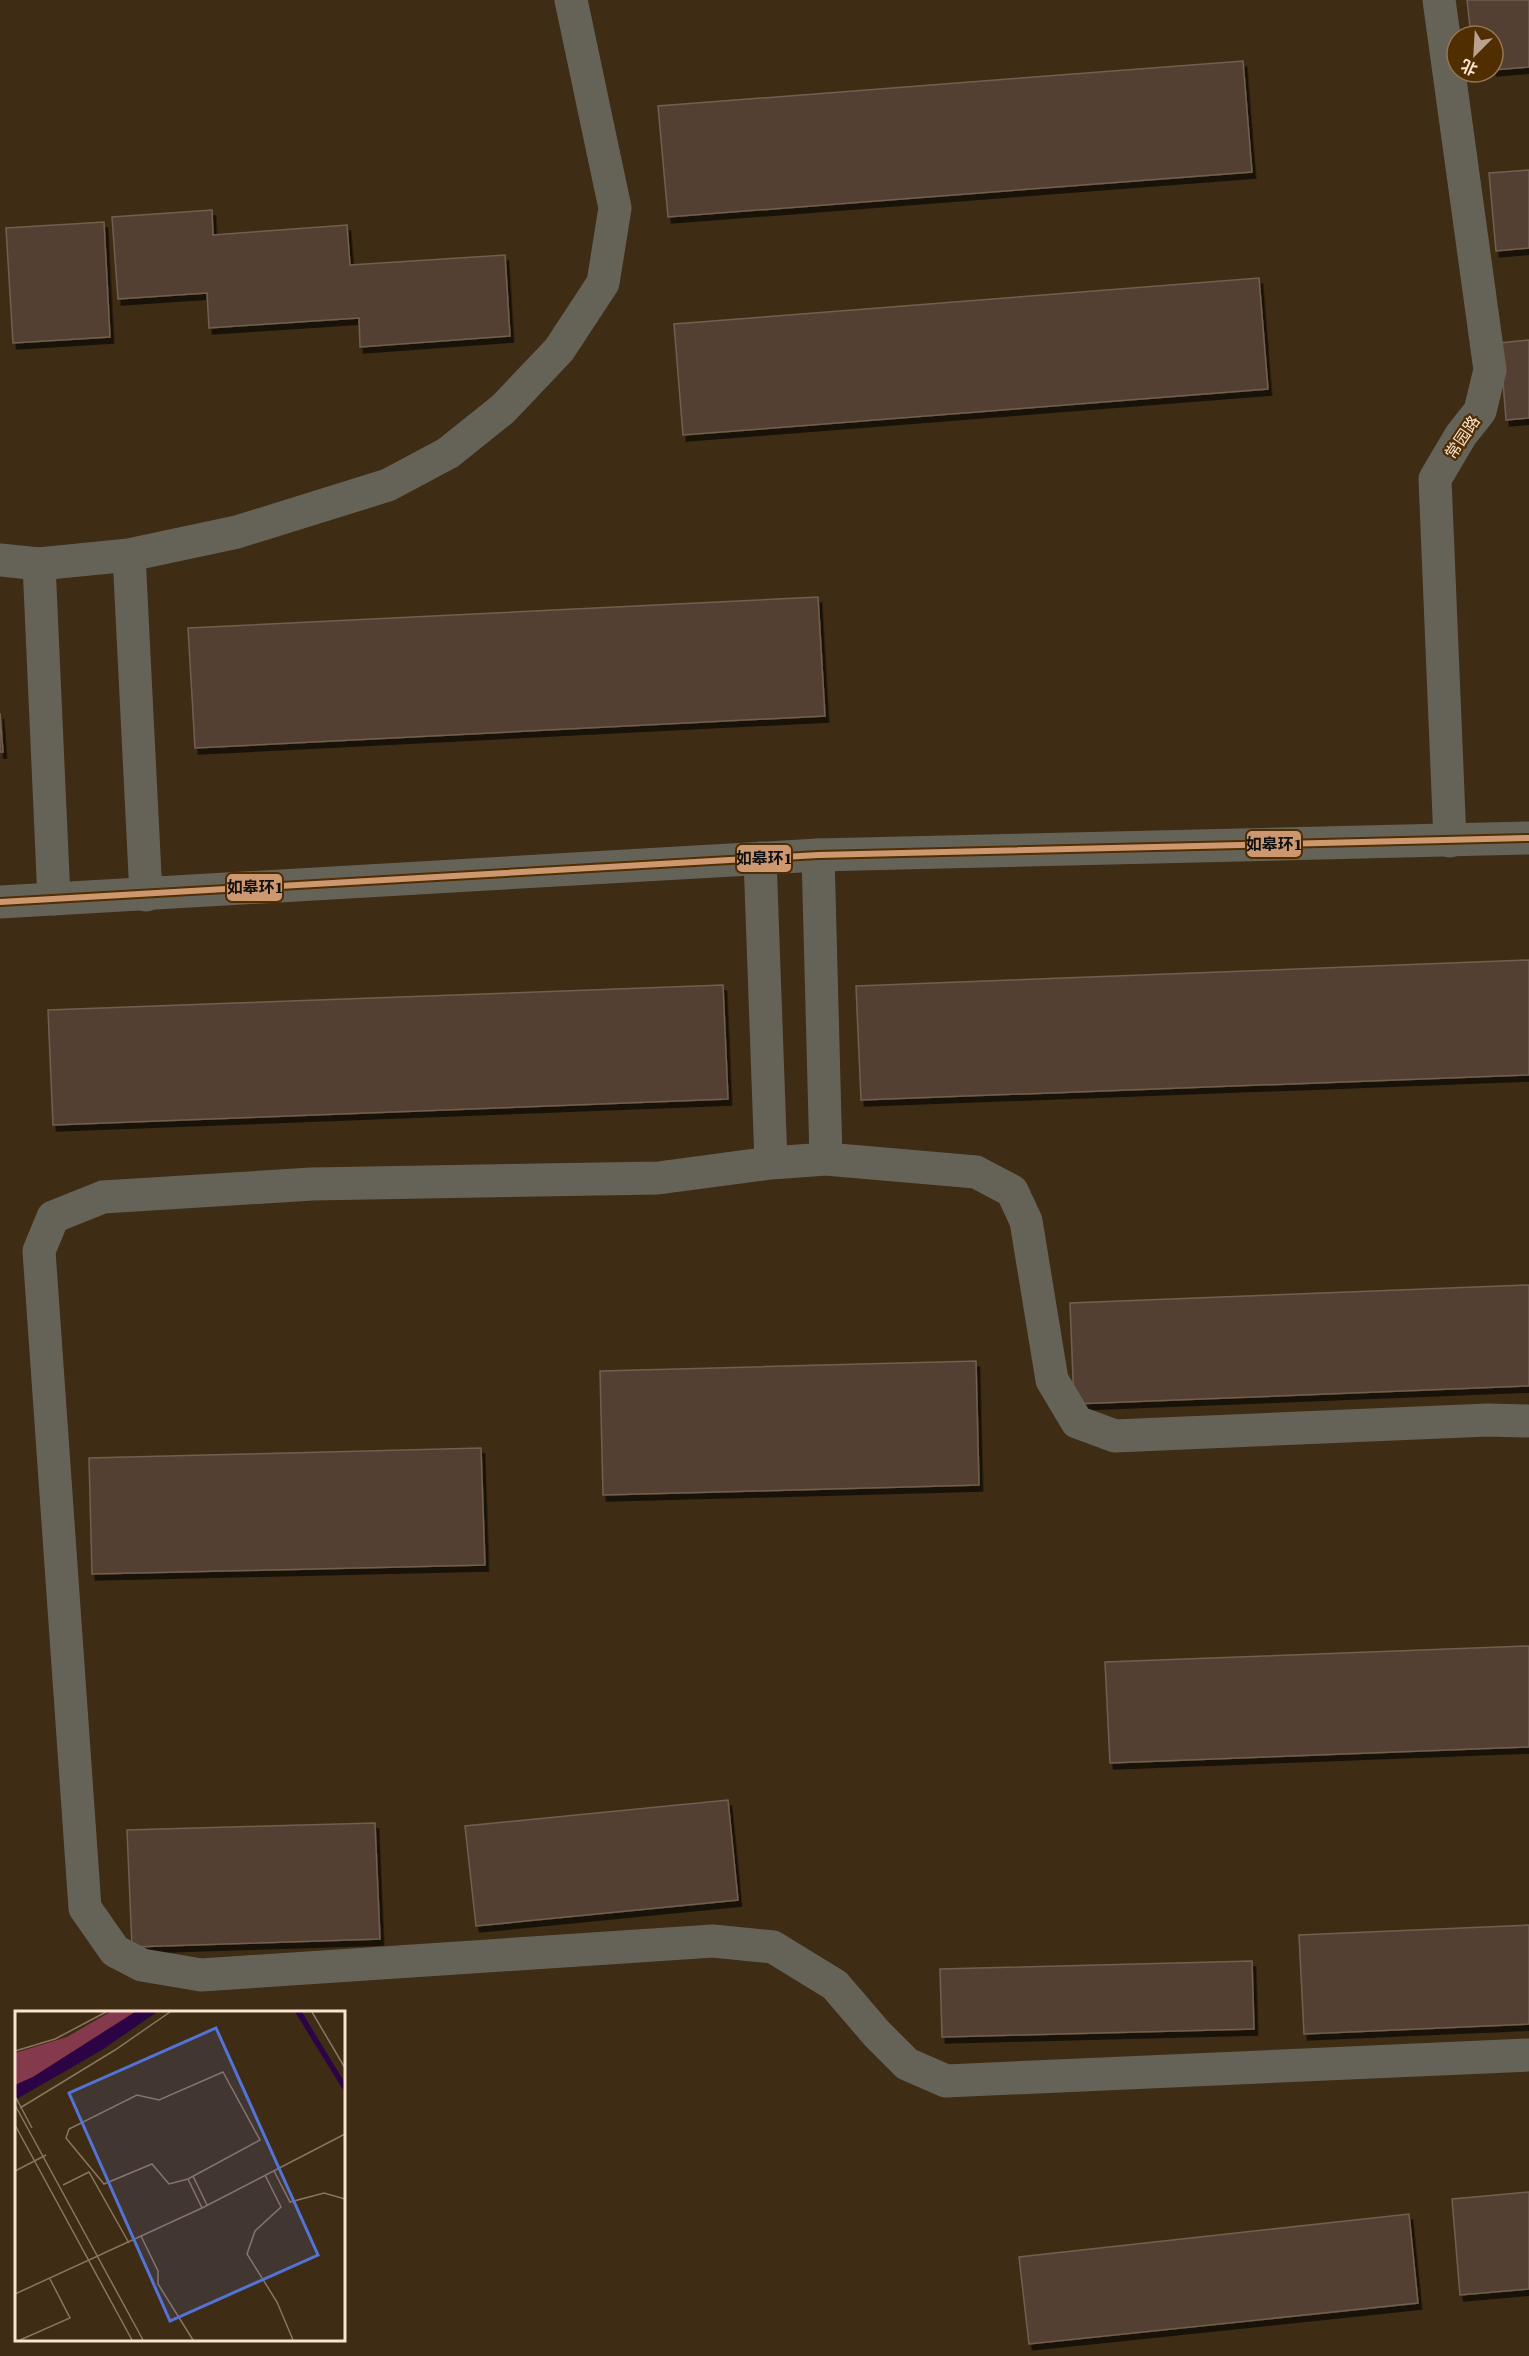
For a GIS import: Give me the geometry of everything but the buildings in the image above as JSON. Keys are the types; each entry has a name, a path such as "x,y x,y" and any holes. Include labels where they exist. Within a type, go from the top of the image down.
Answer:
{"street":[{"path":"0,560 39,564 129,555 237,532 388,485 447,453 503,409 559,350 603,283 615,208 571,0"},
{"name":"常园路","path":"1439,0 1490,370 1480,411 1461,435 1435,479 1449,840"},
{"path":"129,555 146,895"},
{"path":"39,564 54,899"},
{"path":"0,902 818,855 1529,838"},
{"path":"818,855 826,1159"},
{"path":"760,858 771,1162"},
{"path":"1529,1421 1488,1420 1115,1436 1077,1422 1052,1380 1026,1221 1012,1191 976,1172 826,1159 771,1162 658,1178 312,1184 103,1197 53,1217 39,1251 85,1908 115,1951 142,1965 201,1974 713,1941 774,1947 835,1985 877,2034 908,2064 946,2081 1529,2055"}],"transit line":[{"name":"如皋环1","path":"0,902 818,855 1529,838"}]}
